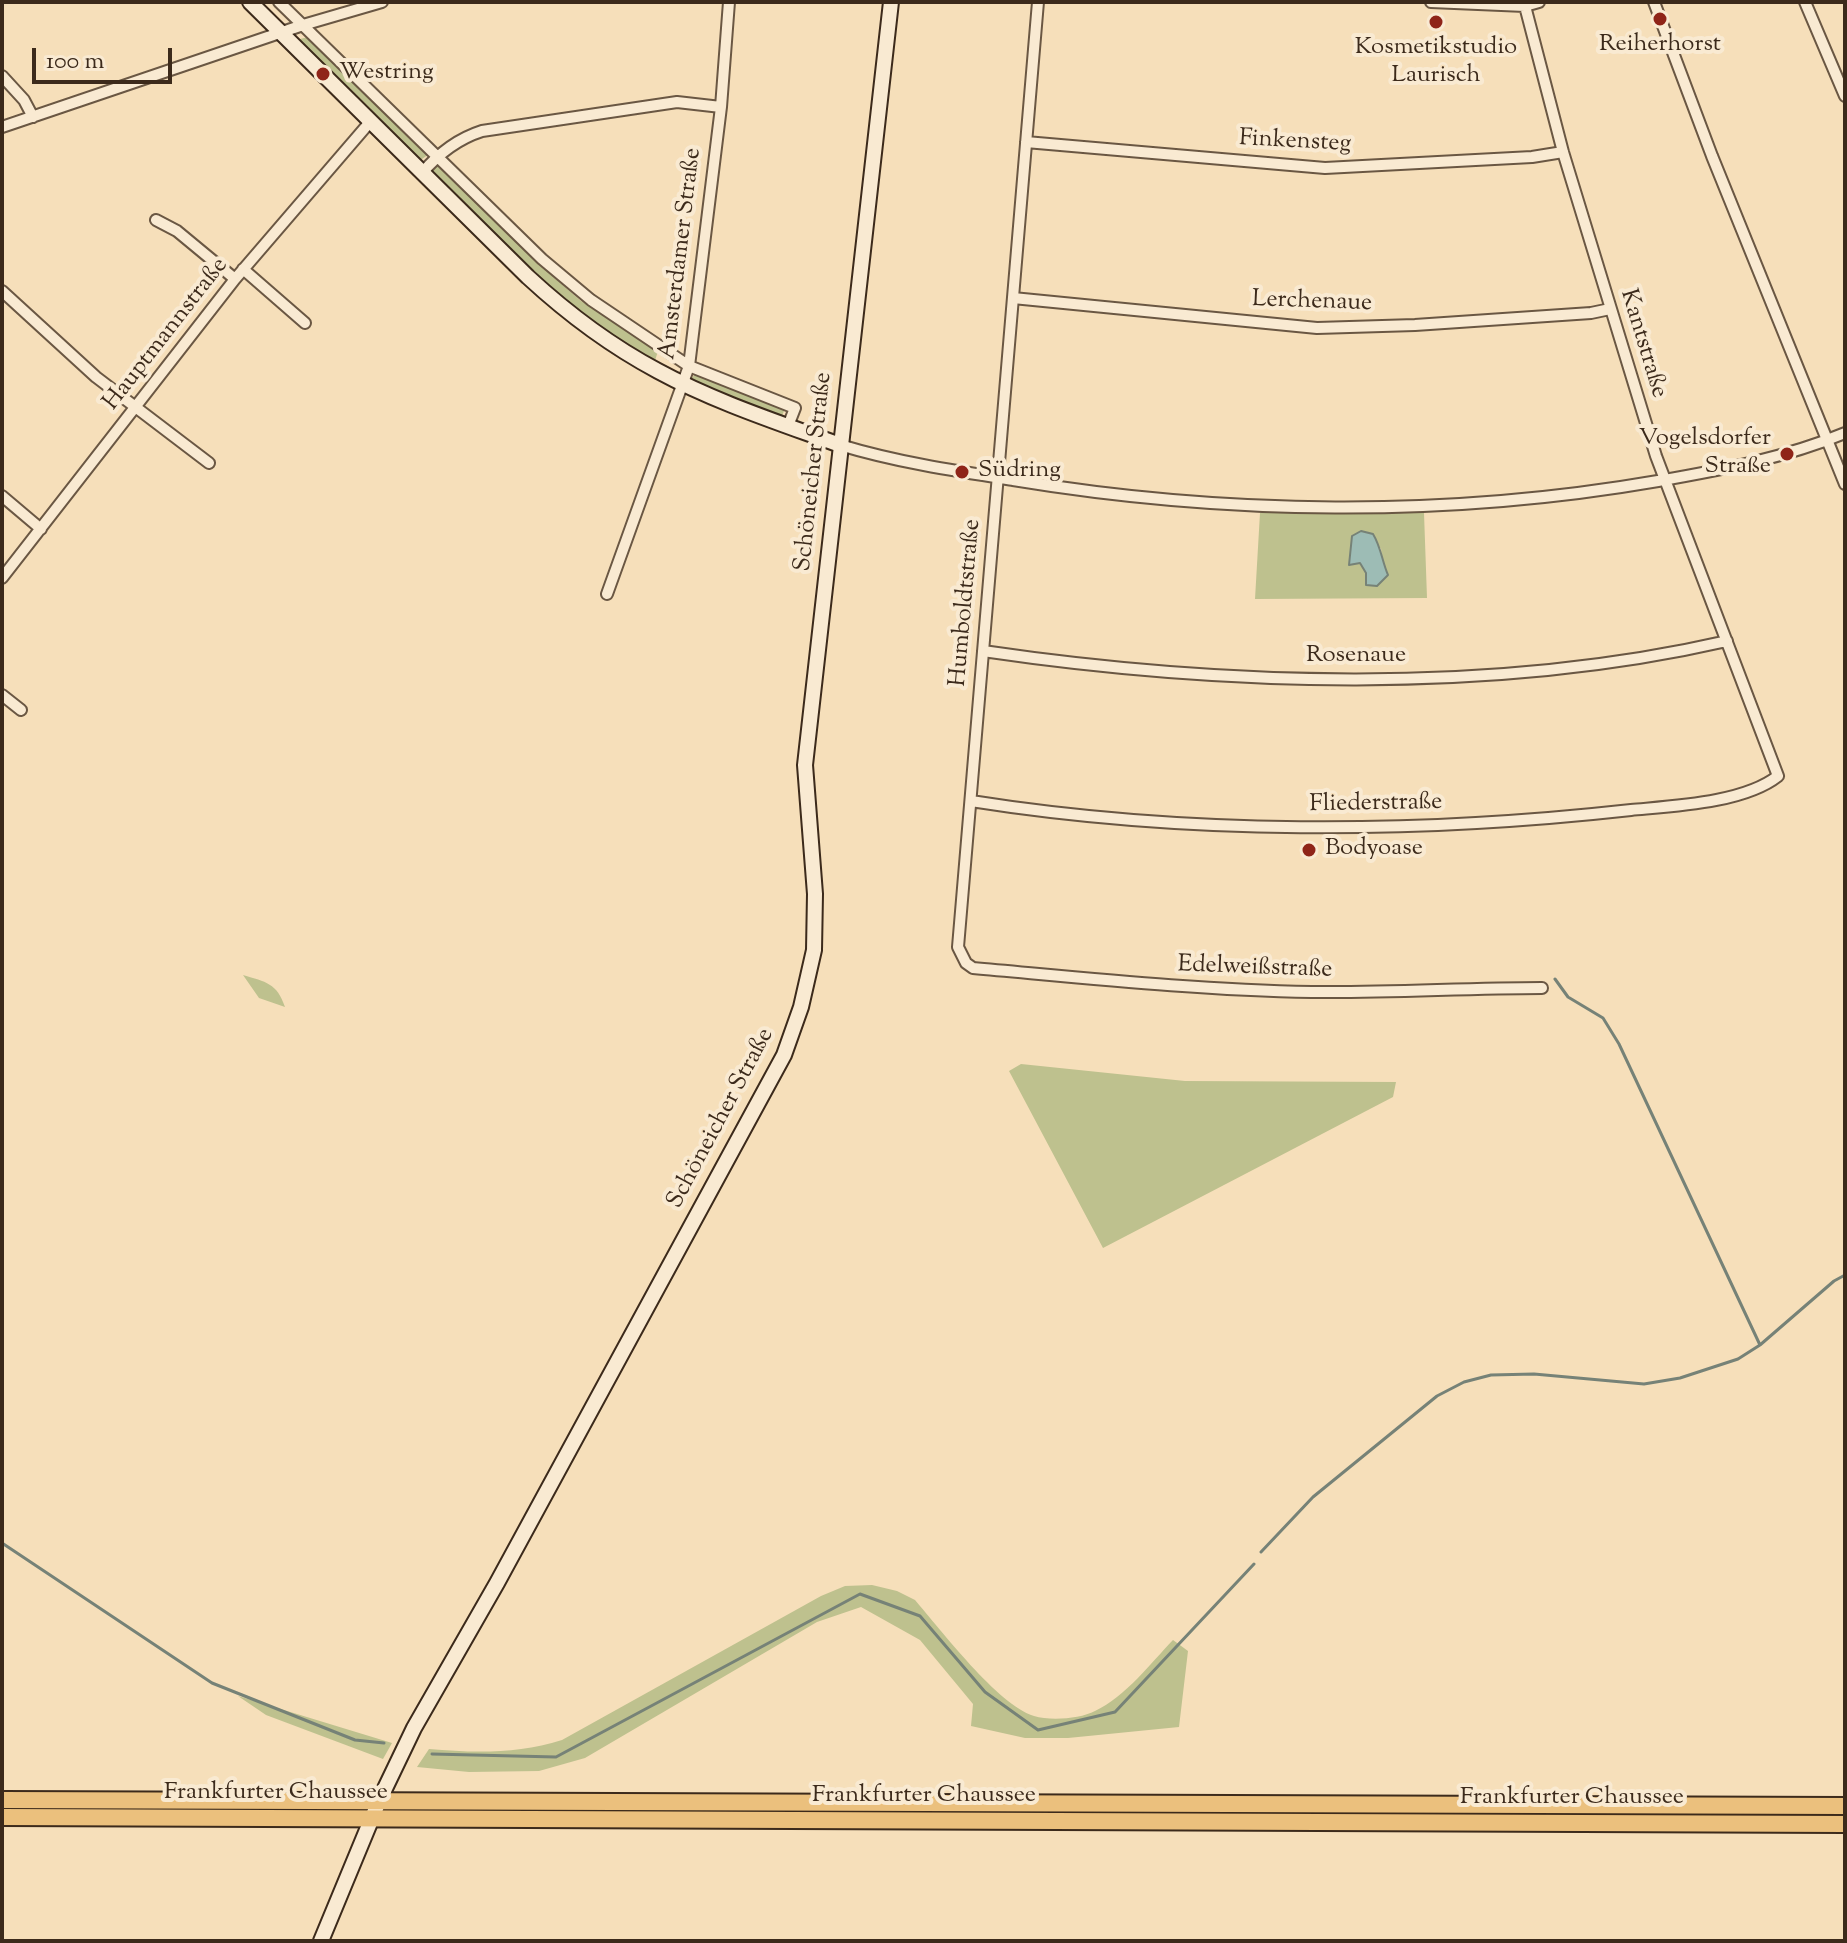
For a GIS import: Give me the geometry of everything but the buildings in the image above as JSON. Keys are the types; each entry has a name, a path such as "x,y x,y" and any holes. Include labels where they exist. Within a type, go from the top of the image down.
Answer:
{"main road":[{"path":"250,2 549,296 635,358 683,383 840,445"},
{"name":"Schöneicher Straße","path":"321,1941 379,1801 414,1728 505,1569 784,1055 809,980 815,935 815,894 805,765 891,2"},
{"name":"Frankfurter Chaussee","path":"2,1800 1845,1806"},
{"name":"Frankfurter Chaussee","path":"2,1817 1845,1824"}],"street":[{"path":"279,2 571,285 622,323 689,366 795,408 788,426"},
{"path":"2,127 303,25 382,2"},
{"name":"Amsterdamer Straße","path":"607,594 689,366 721,107 729,2"},
{"name":"Humboldtstraße","path":"968,966 958,947 1038,2"},
{"path":"1431,2 1525,6 1539,2"},
{"path":"1654,2 1712,156 1845,484"},
{"path":"1805,2 1845,96"},
{"name":"Kantstraße","path":"1525,6 1563,152 1665,479 1778,776"},
{"path":"1834,69 1845,64"},
{"path":"2,76 24,100 33,117"},
{"path":"422,173 436,157 462,137 508,126 677,102 721,107"},
{"name":"Hauptmannstraße","path":"2,578 243,269 370,122"},
{"name":"Finkensteg","path":"1026,142 1325,168 1532,157 1563,152"},
{"path":"156,220 177,231 235,279"},
{"path":"243,269 305,323"},
{"path":"2,291 69,354 209,463"},
{"name":"Lerchenaue","path":"1013,298 1317,328 1441,323 1591,313 1610,309"},
{"path":"840,445 997,478 1137,498 1317,507 1451,504 1564,495 1775,458 1845,433"},
{"path":"2,496 41,529"},
{"name":"Rosenaue","path":"983,651 1215,675 1383,678 1566,667 1671,654 1727,641"},
{"path":"2,695 21,710"},
{"name":"Fliederstraße","path":"971,801 1113,818 1290,827 1486,822 1600,814 1706,801 1753,789 1778,776"},
{"name":"Edelweißstraße","path":"968,966 1123,983 1246,990 1314,992 1542,988"}],"green space":[{"path":"308,37 429,154 418,162 296,40"},
{"path":"437,163 541,266 581,301 658,351 654,364 572,311 428,172"},
{"path":"696,374 785,409 780,420 689,380"},
{"path":"1260,513 1424,513 1427,598 1255,599","holes":["1381,548 1382,560 1366,573 1360,563"]},
{"path":"243,975 274,988 285,1007 259,998"},
{"path":"1021,1064 1185,1081 1396,1082 1393,1097 1103,1248 1009,1071"},
{"path":"872,1585 897,1591 915,1600 987,1682 1020,1709 1041,1718 1081,1716 1106,1705 1137,1679 1173,1640 1188,1651 1179,1727 1068,1738 1025,1738 971,1726 973,1704 920,1640 861,1607 817,1622 585,1758 539,1771 469,1772 417,1767 429,1749 496,1751 529,1748 562,1740 821,1596 845,1586"},
{"path":"238,1696 392,1743 383,1759 266,1715"}],"water":[{"path":"1361,531 1373,534 1388,575 1377,586 1366,585 1366,573 1360,563 1349,565 1352,536"}],"waterway":[{"path":"1555,979 1568,997 1603,1018 1619,1044 1760,1345"},
{"path":"1261,1552 1313,1497 1437,1396 1464,1382 1491,1375 1534,1374 1644,1384 1680,1378 1738,1359 1760,1345 1845,1275"},
{"path":"2,1543 212,1683 355,1740 384,1743"},
{"path":"432,1754 556,1757 860,1594 920,1616 985,1692 1038,1730 1115,1712 1254,1564"}],"place":[{"name":"Reiherhorst","path":"1660,19"},
{"name":"Kosmetikstudio Laurisch","path":"1436,22"},
{"name":"Westring","path":"323,74"},
{"name":"Vogelsdorfer Straße","path":"1787,454"},
{"name":"Südring","path":"962,472"},
{"name":"Bodyoase","path":"1309,850"}]}
